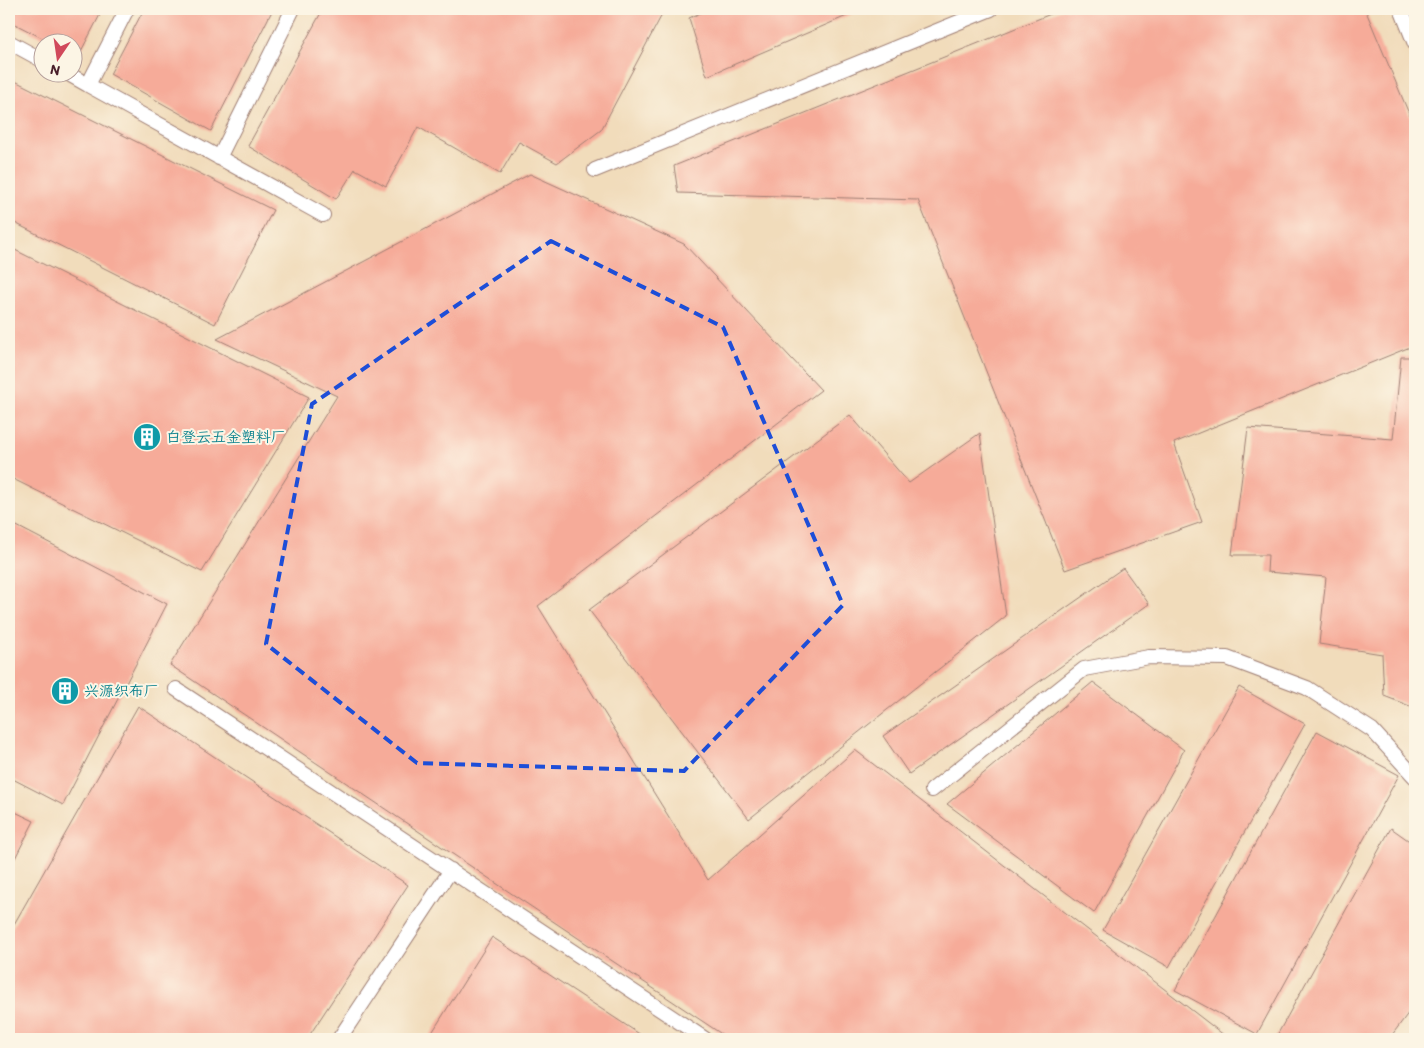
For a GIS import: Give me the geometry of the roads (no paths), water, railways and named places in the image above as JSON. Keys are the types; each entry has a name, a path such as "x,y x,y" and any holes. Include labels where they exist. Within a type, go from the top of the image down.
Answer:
{"lane":[{"path":"88,85 127,9"},
{"path":"219,158 293,9"},
{"path":"595,170 991,9"},
{"path":"1401,9 1415,44"},
{"path":"9,42 32,55"},
{"path":"82,82 323,215"},
{"path":"932,790 1084,669 1150,657 1226,658 1307,688 1372,730 1415,777"},
{"path":"176,690 705,1039"},
{"path":"339,1039 451,870"}],"place":[{"name":"白登云五金塑料厂","path":"147,437"},
{"name":"兴源织布厂","path":"65,691"}]}
